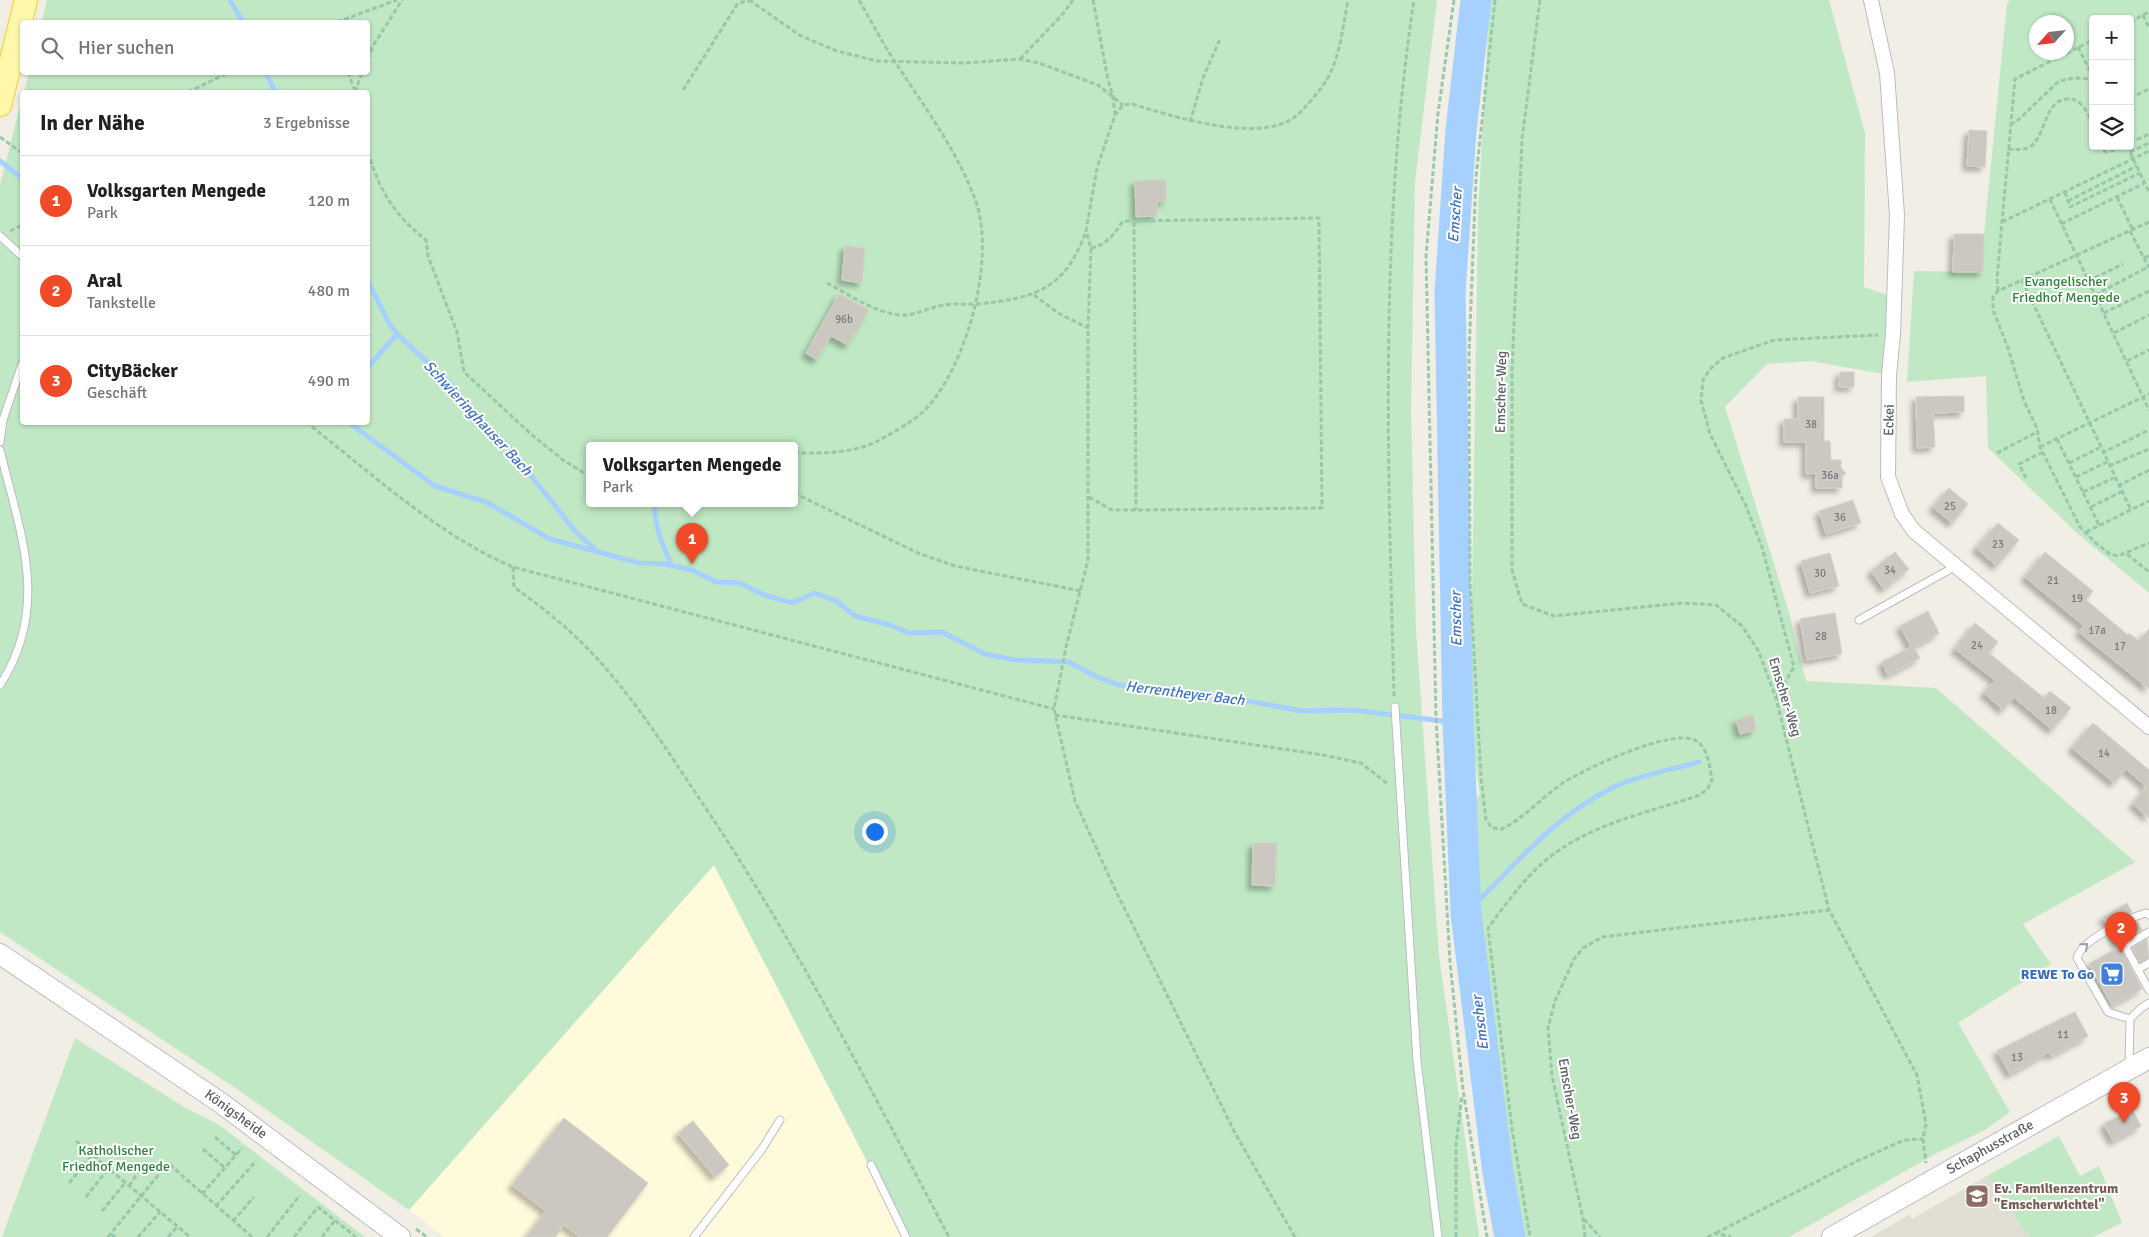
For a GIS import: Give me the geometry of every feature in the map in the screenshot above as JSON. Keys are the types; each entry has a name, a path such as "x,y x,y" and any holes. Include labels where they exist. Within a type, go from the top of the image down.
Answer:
{"main road":[{"path":"21,20 26,0"},
{"path":"2,95 20,24"},
{"name":"Königsheide","path":"0,954 221,1102 400,1237"},
{"name":"Königsheide","path":"0,964 66,1000"},
{"name":"Schaphusstraße","path":"1832,1237 2149,1058"}],"street":[{"name":"Eckei","path":"1871,0 1887,73 1897,215 1894,334 1889,375 1888,477 1902,514 1914,530 2149,727"}],"lane":[{"path":"0,236 20,254"},
{"path":"0,442 3,420 20,370"},
{"path":"0,450 26,562 29,607 22,640 0,686"},
{"path":"1859,620 1956,566"},
{"path":"1394,707 1417,1061 1438,1237"},
{"path":"2130,1019 2108,1012 2076,958 2078,951 2092,940 2135,916 2146,913 2149,915"},
{"path":"2148,986 2125,946 2149,932"},
{"path":"2138,970 2149,963"},
{"path":"2128,1069 2130,1019 2149,1004"},
{"path":"694,1237 762,1150 780,1120"},
{"path":"871,1165 906,1237"}],"path":[{"path":"342,20 397,0"},
{"path":"370,54 402,0"},
{"path":"683,90 738,3 755,0"},
{"path":"798,453 825,454 881,440 924,411 946,379 978,304 983,257 982,222 976,200 960,163 940,129 894,60 859,0"},
{"path":"1020,59 1061,16 1073,0"},
{"path":"1093,0 1108,80 1113,96 1115,115"},
{"path":"827,283 873,308 901,315 916,314 943,305 978,304 1034,295 1055,281 1078,255 1086,231 1097,168 1115,115 1123,105 1132,104 1190,122 1223,127 1251,128 1278,125 1296,116 1326,81 1337,53 1348,0"},
{"path":"1394,707 1388,474 1389,326 1392,236 1401,113 1414,0"},
{"path":"1454,0 1438,113 1426,256 1436,730 1450,962 1463,1090 1487,1237"},
{"path":"1495,0 1476,177 1468,354 1470,582 1481,777 1486,820 1492,828 1502,829 1565,782 1595,766 1656,742 1681,738 1695,740 1704,748 1712,780 1706,790 1697,796 1590,832 1560,849 1533,873 1488,928 1487,939 1512,1129 1530,1237"},
{"name":"Emscher-Weg","path":"1540,0 1522,139 1512,372 1512,570 1522,604 1554,616 1682,603 1716,605 1742,626 1758,650 1776,698 1829,910 1602,938 1583,948 1574,959 1556,1001 1548,1028 1552,1076 1584,1219 1585,1237"},
{"path":"749,1 801,36 837,51 877,61 963,63 1020,59 1052,66 1098,85 1123,105"},
{"path":"2134,20 2149,12"},
{"path":"2143,15 2149,28"},
{"path":"1190,122 1203,78 1220,39"},
{"path":"1998,291 1997,278 2015,79 2089,42"},
{"path":"2078,48 2089,70"},
{"path":"192,90 224,75"},
{"path":"349,75 355,90"},
{"path":"355,90 361,75"},
{"path":"2010,124 2016,122 2059,81 2089,78"},
{"path":"1098,85 1104,85 1108,80"},
{"path":"2134,96 2149,89"},
{"path":"2008,149 2030,147 2036,142 2052,108 2063,99 2072,98 2080,102 2089,117"},
{"path":"2134,142 2149,134"},
{"path":"0,137 20,152"},
{"path":"2134,147 2149,143"},
{"path":"2103,150 2106,152 2121,150"},
{"path":"2129,150 2149,192"},
{"path":"2002,222 2149,151"},
{"path":"370,158 378,184 390,204 406,224 426,240 428,256 457,332 464,372 532,435 563,460 586,474"},
{"path":"2068,201 2137,166"},
{"path":"2065,192 2070,207 2140,173"},
{"path":"2061,224 2145,184"},
{"path":"2095,295 2149,268 2117,197"},
{"path":"2050,199 2149,410"},
{"path":"1089,497 1112,510 1322,508 1319,218 1123,221 1109,240 1100,246 1090,248"},
{"path":"1134,222 1136,510"},
{"path":"2149,222 1998,291 1993,297 1993,310 2038,432 2040,447 2080,527 2110,554 2118,556 2127,554 2149,543"},
{"path":"1086,231 1090,248 1088,560 1059,678 1054,709 1055,715 1075,801 1112,883 1235,1133 1295,1237"},
{"path":"2144,258 2149,256"},
{"path":"2088,281 2123,264"},
{"path":"2022,280 2099,448 2130,510"},
{"path":"2104,313 2149,291"},
{"path":"1034,295 1058,312 1088,328"},
{"path":"2114,333 2149,315"},
{"path":"1776,698 1794,667 1762,547 1746,506 1710,434 1701,400 1703,380 1710,369 1723,358 1774,340 1894,334"},
{"path":"2127,361 2149,350"},
{"path":"2040,447 2149,394"},
{"path":"310,425 434,522 482,554 513,567 1054,709"},
{"path":"2102,453 2149,430"},
{"path":"1997,453 2038,432"},
{"path":"2057,439 2100,525"},
{"path":"2069,463 2099,448"},
{"path":"2076,478 2149,449"},
{"path":"2026,478 2019,464 2042,452"},
{"path":"2118,486 2149,470"},
{"path":"2083,492 2114,478"},
{"path":"2091,507 2121,492"},
{"path":"798,495 918,553 955,566 1082,590"},
{"path":"2086,532 2149,501"},
{"path":"2127,554 2149,572"},
{"path":"513,567 514,587 559,621 600,663 644,716 745,867 816,986 949,1237"},
{"path":"1055,715 1282,747 1361,763 1384,779 1400,799"},
{"path":"1829,910 1917,1074 1926,1124 1923,1140 1929,1182"},
{"path":"1456,1237 1456,1145 1463,1090"},
{"path":"215,1137 236,1155"},
{"path":"1708,1237 1855,1162 1904,1140 1923,1140"},
{"path":"76,1141 190,1237"},
{"path":"202,1194 242,1148"},
{"path":"203,1149 224,1168"},
{"path":"69,1183 92,1155"},
{"path":"216,1206 256,1160"},
{"path":"115,1237 110,1235 168,1163 252,1237"},
{"path":"129,1186 143,1164"},
{"path":"86,1197 108,1169"},
{"path":"102,1211 125,1183"},
{"path":"267,1237 300,1195"},
{"path":"234,1221 254,1197"},
{"path":"294,1237 318,1207 356,1237"},
{"path":"138,1237 160,1212"},
{"path":"1584,1219 1600,1237"},
{"path":"322,1237 335,1220"},
{"path":"168,1237 177,1227"},
{"path":"348,1237 352,1233"},
{"path":"1716,1233 1731,1237"}],"shaded area":[{"path":"714,865 906,1237 444,1237 409,1210"},
{"name":"Ev. Familienzentrum \"Emscherwichtel\"","path":"1987,1176 2029,1237 1871,1237 1909,1215 1912,1219"}],"green space":[{"path":"47,0 1437,0 1415,182 1411,410 1416,630 1439,956 1479,1237 906,1237 714,865 409,1210 234,1087 0,932 0,185 20,106 20,425 370,425 370,90 25,90 28,75 370,75 370,20 42,20"},
{"path":"1492,0 1829,0 1865,133 1864,287 1890,296 1889,375 1811,361 1767,364 1725,407 1788,609 1806,681 1936,688 2135,862 2023,924 2051,964 1958,1023 2010,1112 1985,1130 1937,1153 1789,1237 1520,1237 1476,936 1467,804 1480,795 1470,727 1478,214 1489,15"},
{"name":"Evangelischer Friedhof Mengede","path":"2010,0 2149,0 2149,593 2078,534 1988,448 1986,376 1907,382 1914,271 1983,272 1984,234 2007,4"},
{"name":"Katholischer Friedhof Mengede","path":"75,1038 184,1107 218,1124 365,1237 2,1237"},
{"path":"2059,1136 2080,1176 2099,1166 2122,1223 2093,1237 2029,1237 1987,1176"}],"building":[{"path":"1969,130 1987,131 1985,167 1967,166"},
{"path":"1166,180 1166,201 1157,202 1157,216 1136,217 1135,181"},
{"path":"1954,234 1984,234 1983,272 1953,272"},
{"path":"845,246 865,248 862,283 842,280"},
{"path":"839,294 869,310 848,345 831,336 817,360 806,353"},
{"path":"1840,372 1854,372 1854,387 1839,387"},
{"path":"1964,396 1964,412 1933,413 1935,447 1917,448 1916,397"},
{"path":"1798,397 1824,397 1824,441 1830,441 1831,460 1841,460 1841,468 1846,473 1842,477 1842,488 1816,488 1816,473 1806,474 1806,442 1784,442 1784,419 1798,419"},
{"path":"1949,488 1968,504 1952,523 1933,507"},
{"path":"1853,500 1861,523 1826,534 1819,511"},
{"path":"1998,523 2019,540 1997,566 1976,548"},
{"path":"1895,552 1909,569 1884,589 1871,571"},
{"path":"2045,552 2093,591 2086,600 2128,635 2129,633 2139,641 2149,629 2149,689 2079,632 2084,626 2025,577"},
{"path":"1830,553 1839,586 1810,593 1801,561"},
{"path":"1928,611 1939,633 1914,647 1920,658 1888,675 1882,662 1911,647 1900,626"},
{"path":"1835,613 1842,654 1807,660 1800,619"},
{"path":"1975,623 1998,642 1989,653 2044,698 2050,691 2071,708 2052,730 2014,697 2003,710 1984,693 1995,680 1955,649"},
{"path":"1753,715 1756,730 1740,734 1736,720"},
{"path":"2093,723 2149,770 2149,818 2133,804 2147,787 2126,769 2114,783 2072,748"},
{"path":"1253,843 1277,843 1275,886 1252,885"},
{"path":"2127,903 2132,912 2107,924 2103,917"},
{"name":"REWE To Go","path":"2138,922 2142,930 2122,941 2120,946 2142,989 2112,1005 2089,964 2119,947 2112,934"},
{"path":"2147,939 2149,958 2140,962 2132,948"},
{"path":"2075,1012 2088,1036 2051,1056 2049,1052 2010,1074 1997,1051"},
{"path":"2132,1109 2141,1126 2113,1141 2104,1124"},
{"path":"564,1118 648,1183 607,1237 580,1237 564,1225 555,1237 526,1237 546,1211 512,1185"},
{"path":"693,1121 729,1165 715,1177 678,1133"}],"waterway":[{"name":"Schwieringhauser Bach","path":"230,0 242,20"},
{"name":"Emscher","path":"1476,0 1461,130 1450,292 1458,723 1466,913 1498,1173 1510,1237"},
{"name":"Schwieringhauser Bach","path":"267,75 274,90"},
{"name":"Herrentheyer Bach","path":"0,161 20,176"},
{"name":"Schwieringhauser Bach","path":"370,285 389,323 397,334 453,386 473,411 505,443 576,532 594,548"},
{"path":"370,365 397,334"},
{"name":"Herrentheyer Bach","path":"352,425 435,486 486,502 550,539 639,563 666,564 692,570 716,582 740,583 764,595 792,603 815,593 836,601 855,616 890,625 909,633 942,632 985,654 1015,660 1069,662 1095,676 1119,685 1146,690 1199,692 1302,711 1354,710 1458,723"},
{"path":"655,507 662,544 672,566"},
{"path":"1466,913 1552,828 1592,799 1633,779 1699,762"}],"place":[{"name":"Volksgarten Mengede","path":"692,564"},
{"name":"Aral","path":"2121,953"},
{"name":"REWE To Go","path":"2112,974"},
{"name":"CityBäcker","path":"2124,1123"},
{"name":"Ev. Familienzentrum \"Emscherwichtel\"","path":"1977,1196"}]}
